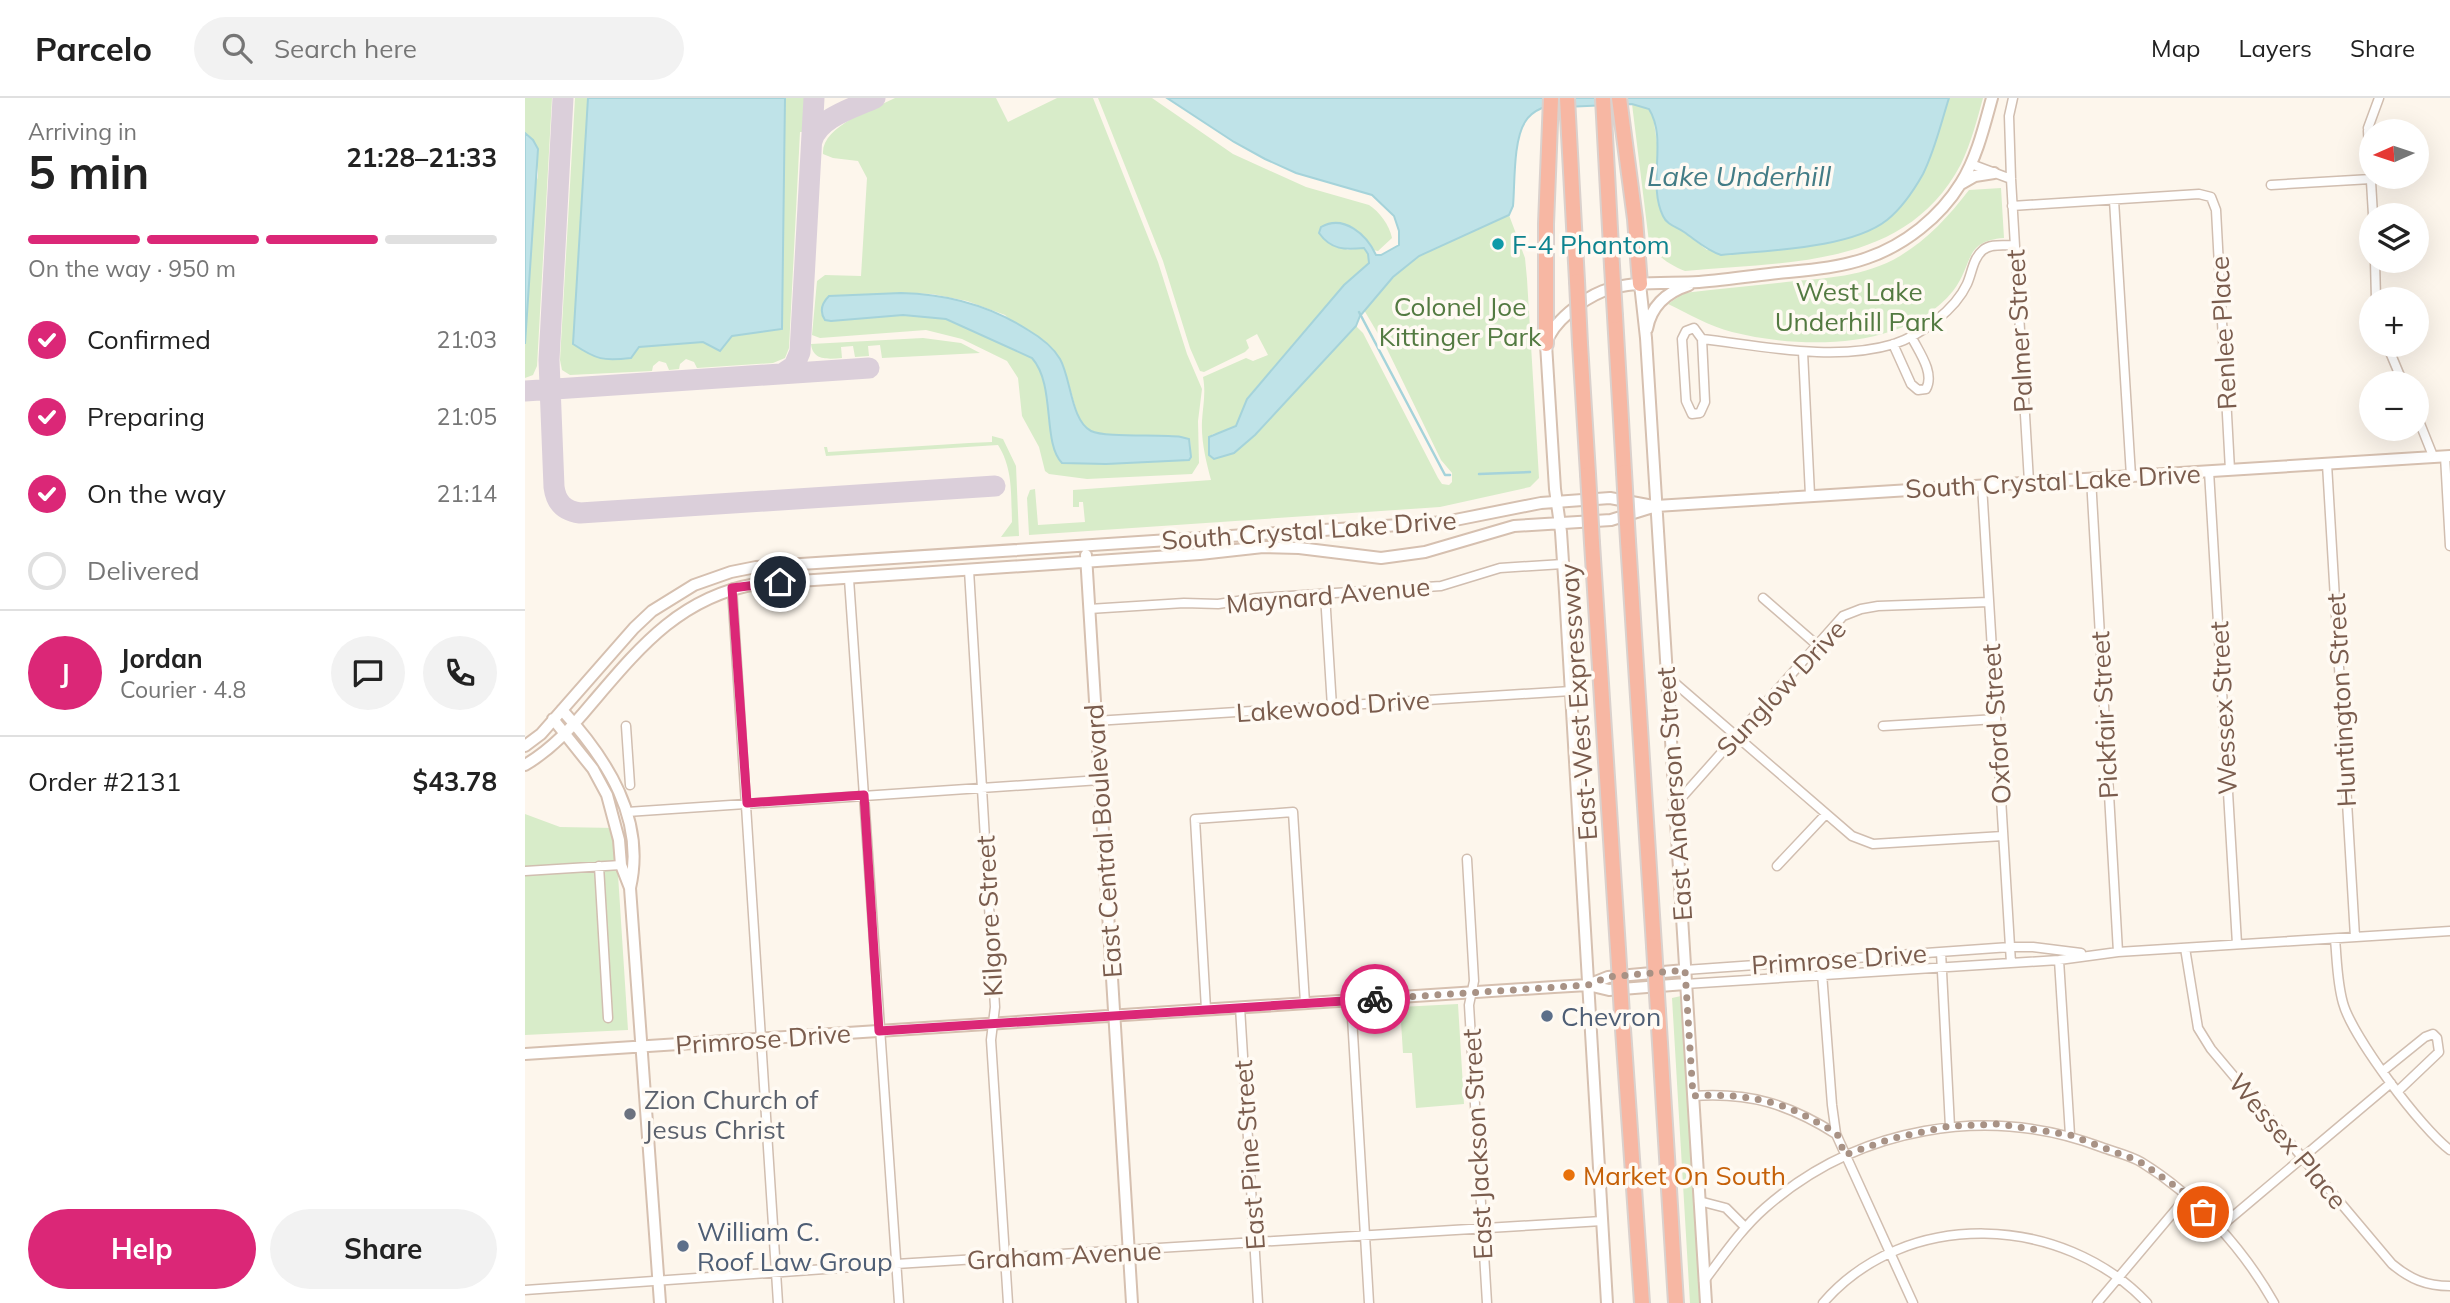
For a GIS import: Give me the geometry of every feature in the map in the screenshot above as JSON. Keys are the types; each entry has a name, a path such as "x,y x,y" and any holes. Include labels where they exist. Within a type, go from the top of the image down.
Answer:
{"highway":[{"path":"1546,344 1546,224 1551,98"},
{"name":"East-West Expressway","path":"1567,98 1592,543 1642,1303"},
{"path":"1603,98 1676,1303"},
{"path":"1619,98 1635,219 1640,284"}],"main road":[{"path":"1607,1303 1563,564 1556,502 1546,344 1553,330 1594,295 1616,287 1698,282 1831,267 1869,258 1913,234 1933,217 1961,184 1971,164 1992,98"},
{"path":"1961,184 1975,176 1994,173"},
{"path":"1646,338 1649,320 1655,307 1678,288 1698,282"},
{"name":"East Anderson Street","path":"1640,284 1646,338 1706,1303"},
{"name":"South Crystal Lake Drive","path":"525,765 566,734 659,629 702,601 732,588 757,584 1200,554 1263,547 1299,548 1381,558 1425,552 1514,526 1611,520 1656,506 2443,456"},
{"name":"South Crystal Lake Drive","path":"525,746 541,734 652,611 694,585 756,566 1445,522 1518,505 1610,498 1656,506"},
{"name":"East Central Boulevard","path":"1085,547 1132,1303"},
{"path":"562,710 575,723 614,779 632,832 635,865 630,888 660,1303"},
{"path":"553,719 593,769 607,795 619,840 621,865 630,888"},
{"name":"Primrose Drive","path":"1588,985 1608,977 1685,970"},
{"name":"Primrose Drive","path":"525,1054 1588,985 1609,990 1685,984"}],"street":[{"name":"Palmer Street","path":"2012,98 2009,116 2012,206 2029,482"},
{"path":"2372,119 2379,98"},
{"path":"1971,164 2011,179"},
{"path":"2271,185 2359,180"},
{"name":"Renlee Place","path":"2114,200 2199,194 2211,197 2216,210 2230,470"},
{"path":"2012,206 2114,200 2131,476"},
{"path":"1702,339 1803,352 1846,351 1893,344 1911,336 1945,313 1966,286 1976,258 1984,249 1991,246 2014,246"},
{"path":"1695,328 1702,339 1705,402 1700,414 1692,414 1686,401 1682,339 1686,331 1695,328"},
{"path":"1893,344 1911,384 1918,390 1926,389 1930,382 1929,373 1911,336"},
{"path":"1803,352 1810,495"},
{"path":"2429,434 2443,456 2450,546"},
{"name":"Huntington Street","path":"2327,464 2355,937"},
{"name":"Wessex Street","path":"2209,471 2237,944"},
{"name":"Pickfair Street","path":"2091,478 2118,952"},
{"name":"Oxford Street","path":"1982,485 2011,963"},
{"name":"Maynard Avenue","path":"1090,609 1210,604 1258,598 1441,586 1500,568 1563,564"},
{"name":"Kilgore Street","path":"969,570 995,1007 991,1040 1008,1303"},
{"path":"849,579 899,1303"},
{"path":"732,588 778,1303"},
{"path":"1325,594 1332,707"},
{"path":"1763,598 1817,645"},
{"name":"Sunglow Drive","path":"1675,805 1843,616 1878,606 1989,601"},
{"path":"1667,679 1737,735 1852,836 1873,844 2003,836"},
{"name":"Lakewood Drive","path":"1095,721 1571,691"},
{"path":"1883,726 1996,719"},
{"path":"626,726 630,785"},
{"path":"614,779 629,772"},
{"path":"627,812 1100,780"},
{"path":"1206,1009 1195,819 1293,812 1305,1003"},
{"path":"1777,866 1826,814"},
{"name":"East Jackson Street","path":"1467,859 1474,981 1469,1005 1486,1303"},
{"path":"525,871 621,865"},
{"path":"599,866 608,1018"},
{"name":"Primrose Drive","path":"1685,984 2450,931"},
{"path":"2335,939 2343,1003 2352,1026 2391,1083 2425,1126 2450,1150"},
{"name":"Primrose Drive","path":"1685,970 2010,947 2091,954"},
{"name":"Wessex Place","path":"2185,948 2198,1028 2211,1049 2392,1264 2420,1283 2450,1286"},
{"path":"1941,952 1950,1126"},
{"path":"1821,960 1836,1134 1913,1303"},
{"path":"2059,960 2070,1135"},
{"path":"1351,1000 1369,1303"},
{"name":"East Pine Street","path":"1240,1007 1258,1303"},
{"path":"2383,1071 2418,1041 2433,1034 2437,1038 2439,1052 2398,1091"},
{"path":"2219,1228 2391,1083"},
{"path":"1693,1096 1756,1098 1809,1117 1836,1134"},
{"path":"1704,1281 1745,1227 1789,1189 1845,1155 1890,1139 1950,1126 1999,1124 2070,1135 2139,1161 2188,1195 2249,1265 2274,1303"},
{"path":"2097,1303 2188,1195"},
{"path":"1699,1201 1726,1208 1745,1227"},
{"name":"Graham Avenue","path":"525,1290 896,1264 1602,1221"},
{"path":"1823,1303 1849,1278 1890,1254 1948,1236 1993,1233 2051,1243 2083,1254 2119,1277 2147,1303"}],"green space":[{"path":"525,98 552,98 537,366 533,375 525,378 525,344 538,174 536,147 525,133"},
{"path":"575,98 588,98 573,343 634,351 638,347 704,342 720,351 732,336 782,329 785,98 805,98 804,132 800,132 789,348 785,358 773,363 697,368 694,362 686,359 679,369 669,370 666,363 659,361 652,371 570,375 562,370 560,360"},
{"path":"895,98 996,98 1008,122 1057,98 1093,98 1158,262 1187,354 1202,389 1198,421 1199,463 1192,474 1087,479 1049,474 1045,471 1039,447 1022,416 1018,378 1007,361 962,339 926,330 820,338 812,335 817,281 825,275 861,276 867,178 858,161 823,154 825,144 839,127","holes":["932,294 967,301 1005,315 1067,377 1079,420 1090,431 1099,434 1190,439 1191,457 1189,460 1106,464 1062,463 1042,376 1032,358 946,319 903,315 831,321 830,296"]},
{"name":"Colonel Joe Kittinger Park","path":"1098,98 1152,98 1233,154 1306,187 1369,205 1377,211 1391,233 1392,238 1378,251 1373,250 1354,228 1327,224 1347,250 1364,248 1369,254 1369,263 1344,285 1247,398 1236,426 1222,433 1212,434 1225,455 1234,453 1255,435 1356,326 1363,333 1438,478 1442,484 1449,485 1452,482 1452,473 1441,460 1387,349 1364,310 1393,277 1419,256 1509,215 1525,258 1539,478 1530,487 1440,507 1029,535 1027,498 1030,490 1035,489 1038,525 1085,522 1083,502 1079,502 1079,507 1073,507 1073,490 1211,480 1202,436 1203,377 1246,358 1253,361 1268,355 1257,334 1246,340 1249,348 1245,352 1204,372 1200,371 1190,348 1163,261"},
{"path":"1949,98 1983,98 1961,164 1938,198 1909,224 1876,241 1841,253 1803,260 1685,271 1664,260 1649,242 1632,104 1649,109 1653,116 1669,223 1707,250 1886,221 1913,191 1923,174"},
{"name":"West Lake Underhill Park","path":"2001,188 2004,238 1991,240 1975,249 1960,281 1932,311 1907,325 1879,335 1819,342 1759,338 1707,323 1668,304 1684,293 1830,278 1873,268 1900,256 1929,235 1969,190"},
{"path":"923,338 961,343 980,353 882,358 880,345 868,346 869,356 855,357 853,346 841,347 842,358 827,358 815,354 811,344"},
{"path":"992,436 1003,439 1016,466 1019,536 1001,537 1012,522 1009,472 998,445 826,456 824,447 827,447 828,452 992,442"},
{"path":"525,814 560,827 615,828 628,1030 525,1035"},
{"path":"1681,996 1701,1303 1690,1303 1672,998"},
{"path":"1458,1004 1464,1104 1416,1108 1412,1053 1403,1053 1400,1007"}],"water":[{"path":"588,98 785,98 782,329 732,336 720,351 703,342 639,347 631,358 621,359 601,358 573,344"},
{"name":"Lake Underhill","path":"1167,98 1949,98 1923,174 1898,210 1887,220 1871,230 1830,243 1721,255 1670,224 1663,216 1657,190 1657,134 1649,109 1632,104 1539,109 1528,117 1518,140 1513,206 1509,215 1419,256 1393,277 1360,316 1356,326 1255,435 1234,453 1214,459 1209,455 1209,437 1236,426 1247,399 1344,285 1369,263 1364,248 1345,249 1334,246 1319,233 1321,227 1338,223 1354,229 1367,240 1376,255 1399,245 1399,231 1394,216 1372,195 1296,173 1265,159"},
{"path":"525,133 538,149 525,344"},
{"path":"901,293 968,302 1013,321 1042,339 1057,355 1064,367 1075,409 1084,426 1098,433 1189,439 1191,457 1189,460 1106,464 1062,463 1052,442 1044,383 1032,358 946,319 903,315 831,321 825,320 822,313 823,304 829,296"}],"waterway":[{"path":"1359,312 1445,475 1450,475"},
{"path":"1479,474 1530,472"}],"taxiway":[{"path":"563,98 549,360 554,487 562,505 580,513 995,486"},
{"path":"782,374 794,366 800,352 814,98"},
{"path":"812,141 829,119 875,98"},
{"path":"525,391 869,368"}],"way so far":[{"path":"1375,999 1588,985 1608,977 1685,970 1693,1096 1756,1098 1786,1107 1809,1117 1836,1134 1845,1155 1890,1139 1950,1126 1999,1124 2070,1135 2139,1161 2188,1195 2203,1212"}],"place":[{"name":"F-4 Phantom","path":"1498,244"},
{"name":"Chevron","path":"1547,1016"},
{"name":"Zion Church of Jesus Christ","path":"630,1114"},
{"name":"Market On South","path":"1569,1175"},
{"name":"William C. Roof Law Group","path":"683,1246"}],"route":[{"path":"780,582 732,588 747,803 864,795 879,1031 1375,999"}]}
